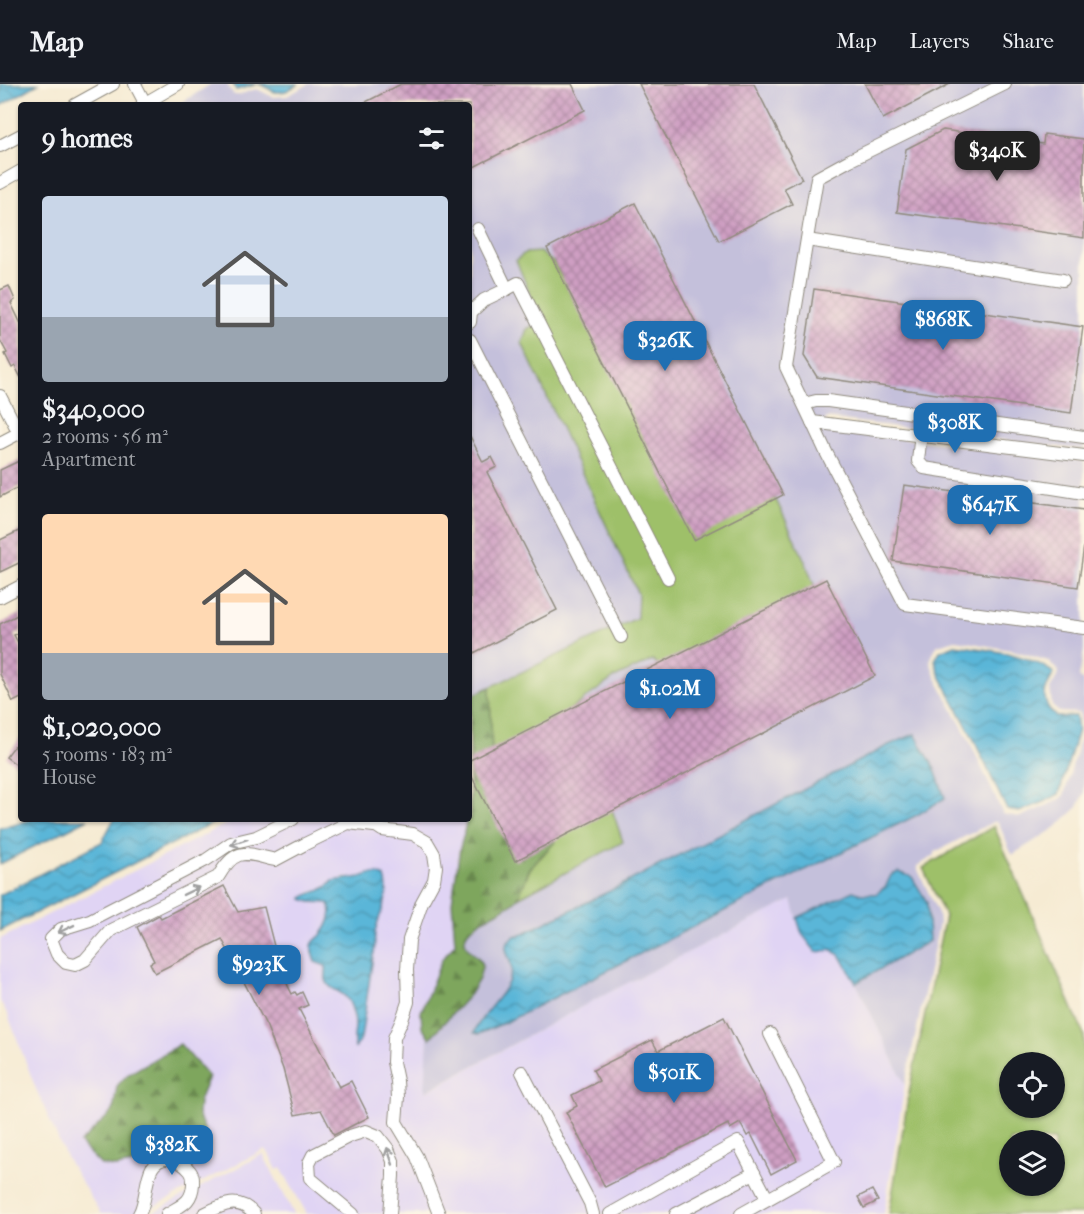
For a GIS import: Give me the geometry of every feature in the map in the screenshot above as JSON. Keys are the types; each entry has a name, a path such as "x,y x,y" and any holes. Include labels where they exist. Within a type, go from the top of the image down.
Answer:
{"street":[{"path":"80,102 113,84"},
{"path":"135,84 142,102"},
{"path":"146,102 178,84"},
{"path":"1005,84 817,178 786,367 826,452 905,604 1084,628"},
{"path":"0,146 18,137"},
{"path":"0,183 18,173"},
{"path":"478,230 507,289"},
{"path":"807,240 1063,280"},
{"path":"472,311 484,300 518,283 668,578"},
{"path":"472,344 621,637"},
{"path":"0,396 18,429"},
{"path":"804,404 816,400 828,401 1084,437"},
{"path":"923,414 918,461 924,468 1084,493"},
{"path":"812,422 1084,456"},
{"path":"0,443 18,434"},
{"path":"0,597 18,588"},
{"path":"287,822 256,837 231,843 206,860 90,920 60,929 51,939 57,954 66,963 75,964 85,960 111,930 218,877 226,863 238,854 275,860 348,823 370,822 382,830 413,834 427,842 434,854 436,867 434,880 422,902 409,940 408,1002 394,1038 393,1062 398,1097 396,1122 417,1156 439,1214"},
{"path":"741,1214 834,1162 770,1034"},
{"path":"522,1072 590,1203 592,1214"},
{"path":"353,1214 310,1178 309,1163 313,1155 350,1136 366,1131 378,1136 388,1149 393,1161 390,1214"},
{"path":"610,1214 738,1142 767,1198"},
{"path":"139,1214 143,1208 151,1166 161,1159 173,1158 188,1168 193,1175 192,1192 188,1201 167,1214"},
{"path":"676,1214 754,1173"},
{"path":"204,1214 225,1203 243,1205 254,1214"}],"shaded area":[{"path":"211,84 227,84 235,95 257,89 273,97 287,96 309,84 1084,84 1084,450 826,418 823,429 1084,461 1084,650 1079,677 1084,682 1084,793 1078,807 1055,828 1012,855 999,824 993,822 935,852 935,855 918,866 938,913 939,924 905,1084 856,983 929,941 891,875 886,886 876,894 861,894 853,891 797,918 792,900 596,999 425,1092 428,1036 429,1038 470,994 479,979 482,967 479,958 468,949 464,941 465,936 492,914 503,910 518,898 623,842 568,711 614,678 653,660 664,672 833,635 804,559 721,383 605,357 554,263 516,261 535,306 638,595 637,618 472,695 472,102 183,102","holes":["956,640 1016,651 1051,662 1051,665 1059,672 1050,689 1052,706 1059,712 1079,713 1083,729 1062,798 1020,817 1003,814 968,738 935,676 930,661 938,645","915,734 934,767 945,797 917,815 506,1022 479,1034 474,1033 478,1023 507,986 513,969 505,946 517,937 618,887 889,745"]},
{"path":"230,822 466,822 459,848 452,902 456,944 442,959 421,1012 422,1028 428,1036 426,1092 596,999 792,900 802,934 815,952 832,950 841,956 905,1084 884,1214 307,1214 281,1168 277,1170 268,1152 264,1150 140,1214 101,1214 66,1157 36,1089 8,1015 0,1001 0,939","holes":["369,874 387,893 375,932 361,1038 355,1026 351,1005 342,992 337,991 326,979 326,965 319,964 311,954 313,944 325,930 332,909 329,903 318,902 309,893 328,887 344,878","209,1077 199,1101 198,1115 206,1133 163,1168 149,1161 116,1167 80,1143 113,1111"]},
{"path":"263,1154 294,1214 150,1214"}],"green space":[{"path":"540,252 554,263 605,357 721,383 804,559 833,635 664,672 653,660 614,678 568,711 598,768 623,842 518,898 530,869 555,842 492,763 490,687 637,618 638,594 522,343 527,329 534,325 535,306 516,260 525,253"},
{"path":"490,687 492,763 555,842 529,870 516,900 467,933 466,946 481,961 479,979 470,994 430,1038 422,1028 421,1012 442,959 455,944 452,902 466,822 472,822 472,695"},
{"path":"994,826 1084,1035 1084,1214 889,1214 909,1092 945,916 923,868"},
{"path":"180,1044 209,1077 199,1101 198,1115 206,1133 209,1146 207,1153 181,1173 149,1161 116,1167 101,1165 80,1143 113,1111 117,1086 127,1075"}],"water":[{"path":"0,84 38,84 0,106"},
{"path":"233,84 258,84 236,90"},
{"path":"258,84 299,84 286,91 274,92"},
{"path":"955,645 1019,656 1054,673 1047,685 1045,701 1047,706 1056,717 1076,716 1078,730 1059,794 1019,812 1007,810 939,674 935,660 940,651"},
{"path":"915,734 934,767 945,798 917,815 506,1022 479,1034 474,1033 482,1018 508,983 512,969 506,948 510,939 618,887 889,745"},
{"path":"23,822 82,822 0,864 0,828"},
{"path":"112,822 215,822 0,931 0,895 102,842"},
{"path":"899,872 912,877 927,902 929,941 856,983 841,956 832,950 816,952 802,934 797,918 853,891 861,894 876,894 886,886 891,875"},
{"path":"369,874 385,877 387,892 375,933 361,1038 355,1048 355,1023 351,1006 342,993 328,984 326,966 315,962 312,952 313,943 328,925 331,912 329,903 311,902 302,898 327,887 333,881"}],"building":[{"path":"401,84 572,84 585,110 472,168 472,102 366,102"},
{"path":"639,84 754,84 802,179 784,188 792,204 719,241"},
{"path":"865,84 950,84 883,119"},
{"path":"943,130 1043,144 1044,134 1084,139 1084,238 897,212 906,149"},
{"path":"635,203 783,495 694,540 547,248"},
{"path":"9,286 15,300 11,303 18,318 18,372 15,366 12,368 0,340 0,290"},
{"path":"814,289 1083,327 1071,413 817,377 804,356"},
{"path":"472,440 483,462 492,457 497,467 487,472 557,610 472,654"},
{"path":"18,461 18,488 0,497 0,470"},
{"path":"904,485 1084,510 1084,546 1078,587 893,561"},
{"path":"18,531 18,563 0,572 0,540"},
{"path":"826,579 875,676 515,861 472,777 472,759"},
{"path":"18,615 18,633 14,635 18,642 18,700 13,702 0,674 0,624"},
{"path":"18,741 18,766 6,757"},
{"path":"224,886 238,912 264,907 288,986 292,994 295,992 297,995 302,992 308,1005 299,1009 339,1087 351,1081 369,1117 334,1135 321,1110 295,1115 283,1069 267,1027 222,939 155,973 150,963 154,961 137,927 159,915 161,918"},
{"path":"724,1017 797,1160 771,1174 751,1134 747,1136 740,1123 730,1129 728,1124 605,1187 566,1112 577,1106 572,1095 599,1081 593,1070 652,1040 658,1051"},
{"path":"872,1190 878,1201 864,1208 858,1197"}]}
